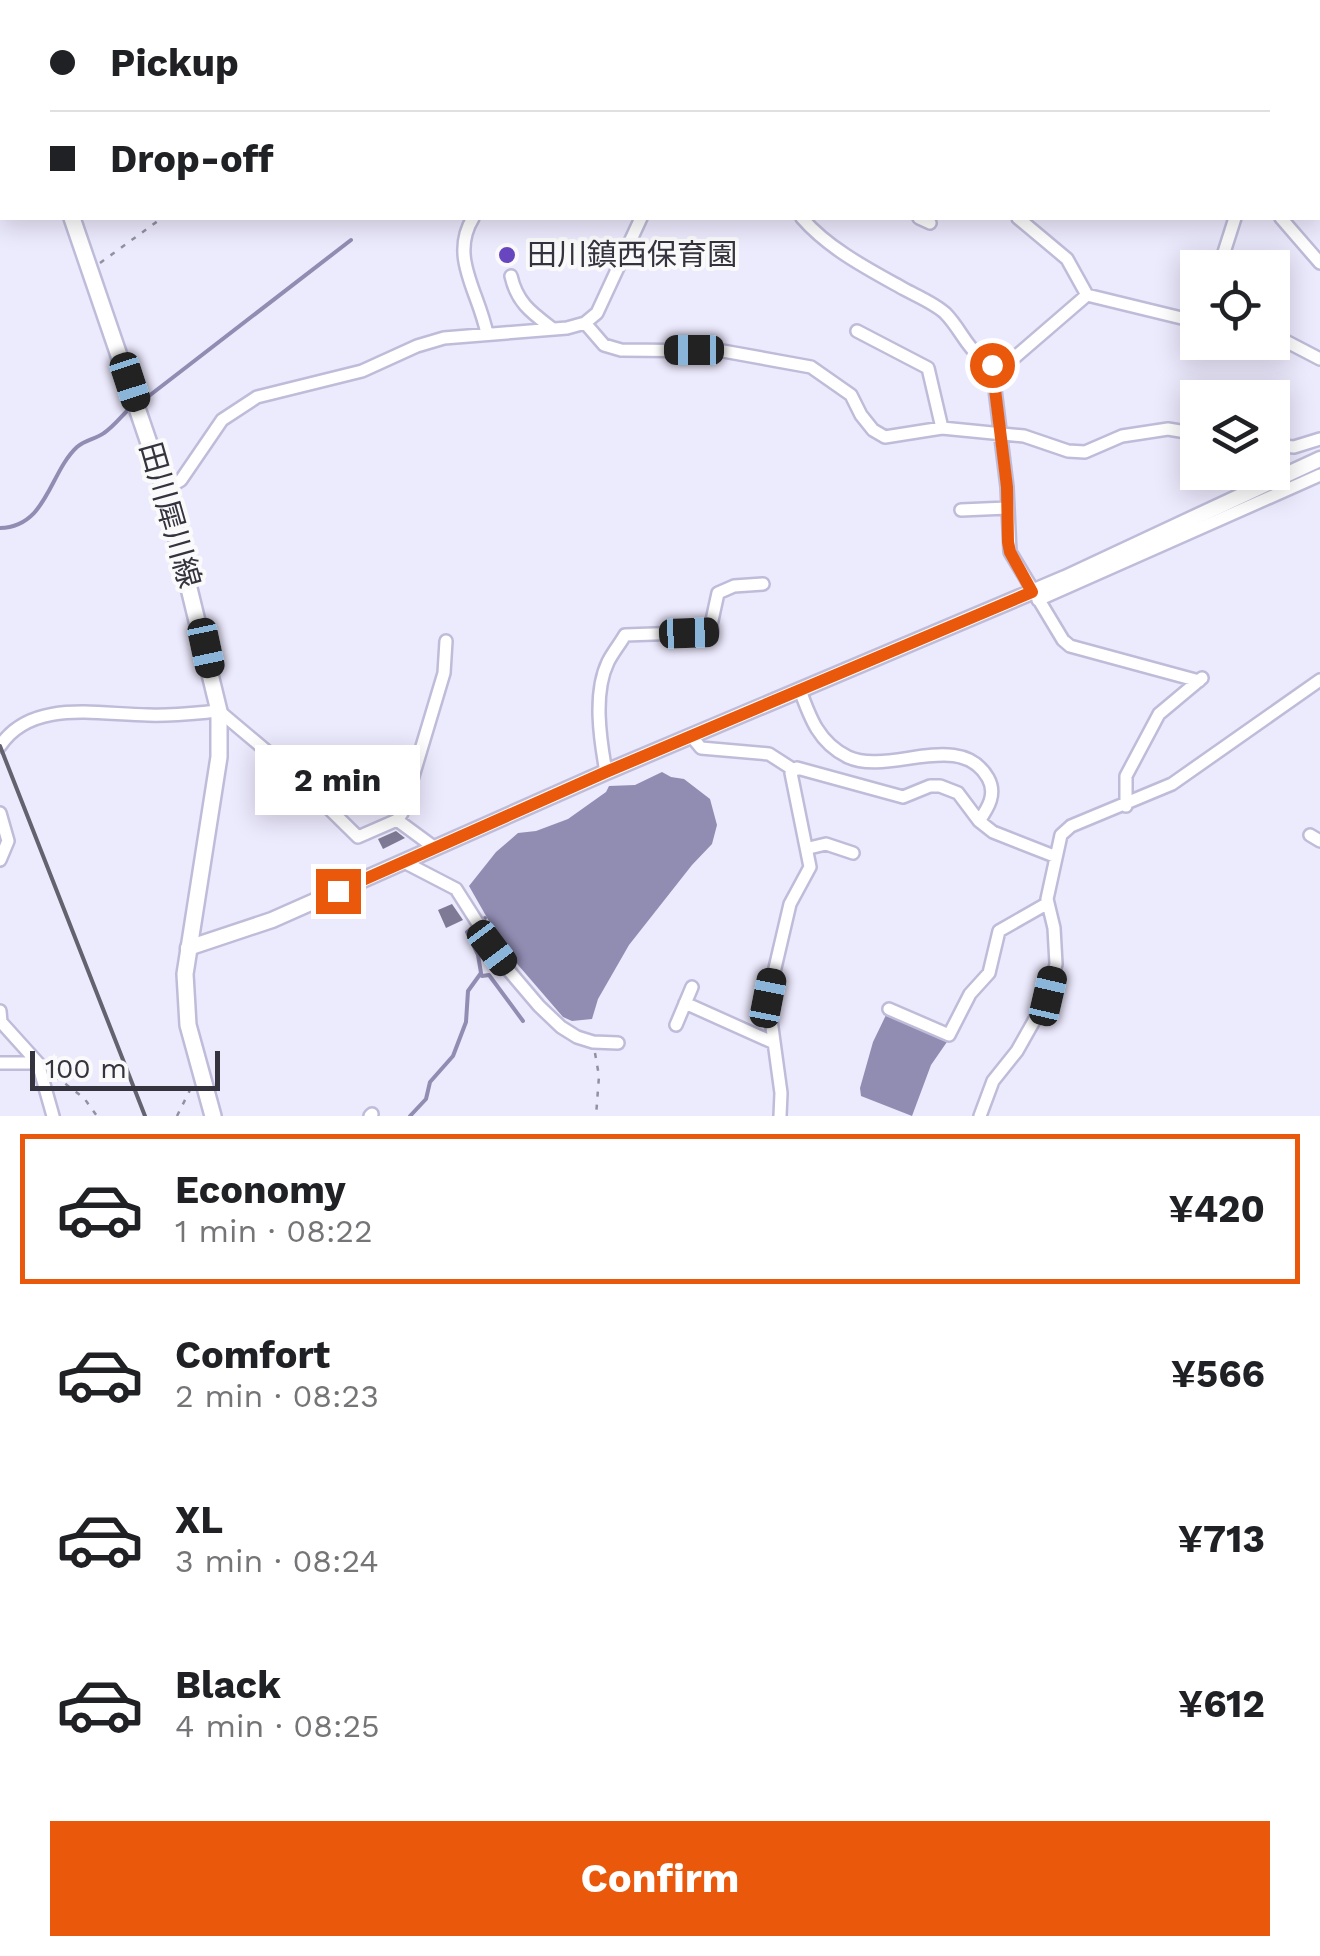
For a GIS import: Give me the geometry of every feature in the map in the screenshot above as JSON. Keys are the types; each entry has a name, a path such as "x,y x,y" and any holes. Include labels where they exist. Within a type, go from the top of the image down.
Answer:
{"main road":[{"name":"田川犀川線","path":"73,220 165,490 219,711 219,757 185,974 188,1025 213,1116"}],"street":[{"path":"471,220 463,233 462,252 487,334"},
{"path":"165,490 181,480 222,420 258,396 362,371 444,338 585,323 597,313 640,220"},
{"path":"804,220 856,262 943,310 981,360 992,365 1007,364 1086,295"},
{"path":"1020,220 1067,260 1086,295 1180,318"},
{"path":"1225,250 1234,220"},
{"path":"1282,220 1320,262"},
{"path":"511,276 522,305 553,329"},
{"path":"585,323 604,345 621,350 723,351 811,367 851,394 861,416 873,430 886,436 942,428 1002,432 1085,452 1122,436 1168,429 1180,431"},
{"path":"856,331 928,368 942,428"},
{"path":"1290,343 1320,359"},
{"path":"992,365 1002,432 1010,552 1063,640 1070,646 1201,679 1159,714 1126,776 1126,806"},
{"path":"1290,447 1320,440"},
{"path":"1035,596 1320,459"},
{"path":"188,948 272,920 606,772 1320,475"},
{"path":"961,510 1007,508"},
{"path":"606,772 600,740 602,691 606,664 625,635 712,632 718,593 734,586 763,584"},
{"path":"0,746 30,721 55,714 150,716 219,711 295,775 358,837 397,820 402,814 444,673 446,641"},
{"path":"980,1116 994,1081 1017,1051 1048,996 1056,964 1048,902 1060,835 1071,826 1172,784 1320,682"},
{"path":"800,690 814,729 848,757 866,761 954,756 970,760 986,775 992,788 990,804 978,820"},
{"path":"691,736 700,748 769,754 794,770"},
{"path":"780,1116 781,1093 768,998 790,904 810,866 791,773 794,770 903,796 940,786 958,793 978,820 993,832 1054,856"},
{"path":"0,813 8,841 0,860"},
{"path":"397,820 435,848"},
{"path":"809,848 826,844 853,852"},
{"path":"404,862 456,889 492,948 538,1006 577,1037 618,1043"},
{"path":"890,1009 949,1035 970,994 989,973 999,931 1048,902"},
{"path":"676,1025 692,987"},
{"path":"685,1003 772,1042"},
{"path":"0,1011 1,1022 38,1063 53,1116"},
{"path":"0,1063 38,1063"}],"path":[{"path":"90,267 109,259 159,220"},
{"path":"593,1042 598,1065 596,1116"},
{"path":"38,1063 84,1098 97,1116"},
{"path":"177,1116 200,1070"}],"shaded area":[{"path":"662,772 684,779 710,799 717,825 712,844 629,945 598,999 592,1019 572,1021 563,1017 506,951 469,886 496,852 518,833 568,819 609,786 635,785"},
{"path":"886,1015 949,1039 931,1065 912,1116 861,1096 873,1042"}],"building":[{"path":"396,831 405,838 383,849 378,839"},
{"path":"452,904 463,920 446,928 438,910"}],"waterway":[{"path":"145,399 351,240"},
{"path":"0,528 28,519 77,447 104,433 127,411"},
{"path":"410,1116 426,1099 430,1082 453,1056 466,1022 468,991 481,973 467,932 485,918"},
{"path":"482,976 489,975 523,1021"}],"railway":[{"path":"0,746 145,1116"}],"place":[{"name":"田川鎮西保育園","path":"507,255"}],"route":[{"path":"338,891 606,772 1032,592 1008,542 1007,487 992,365"}]}
